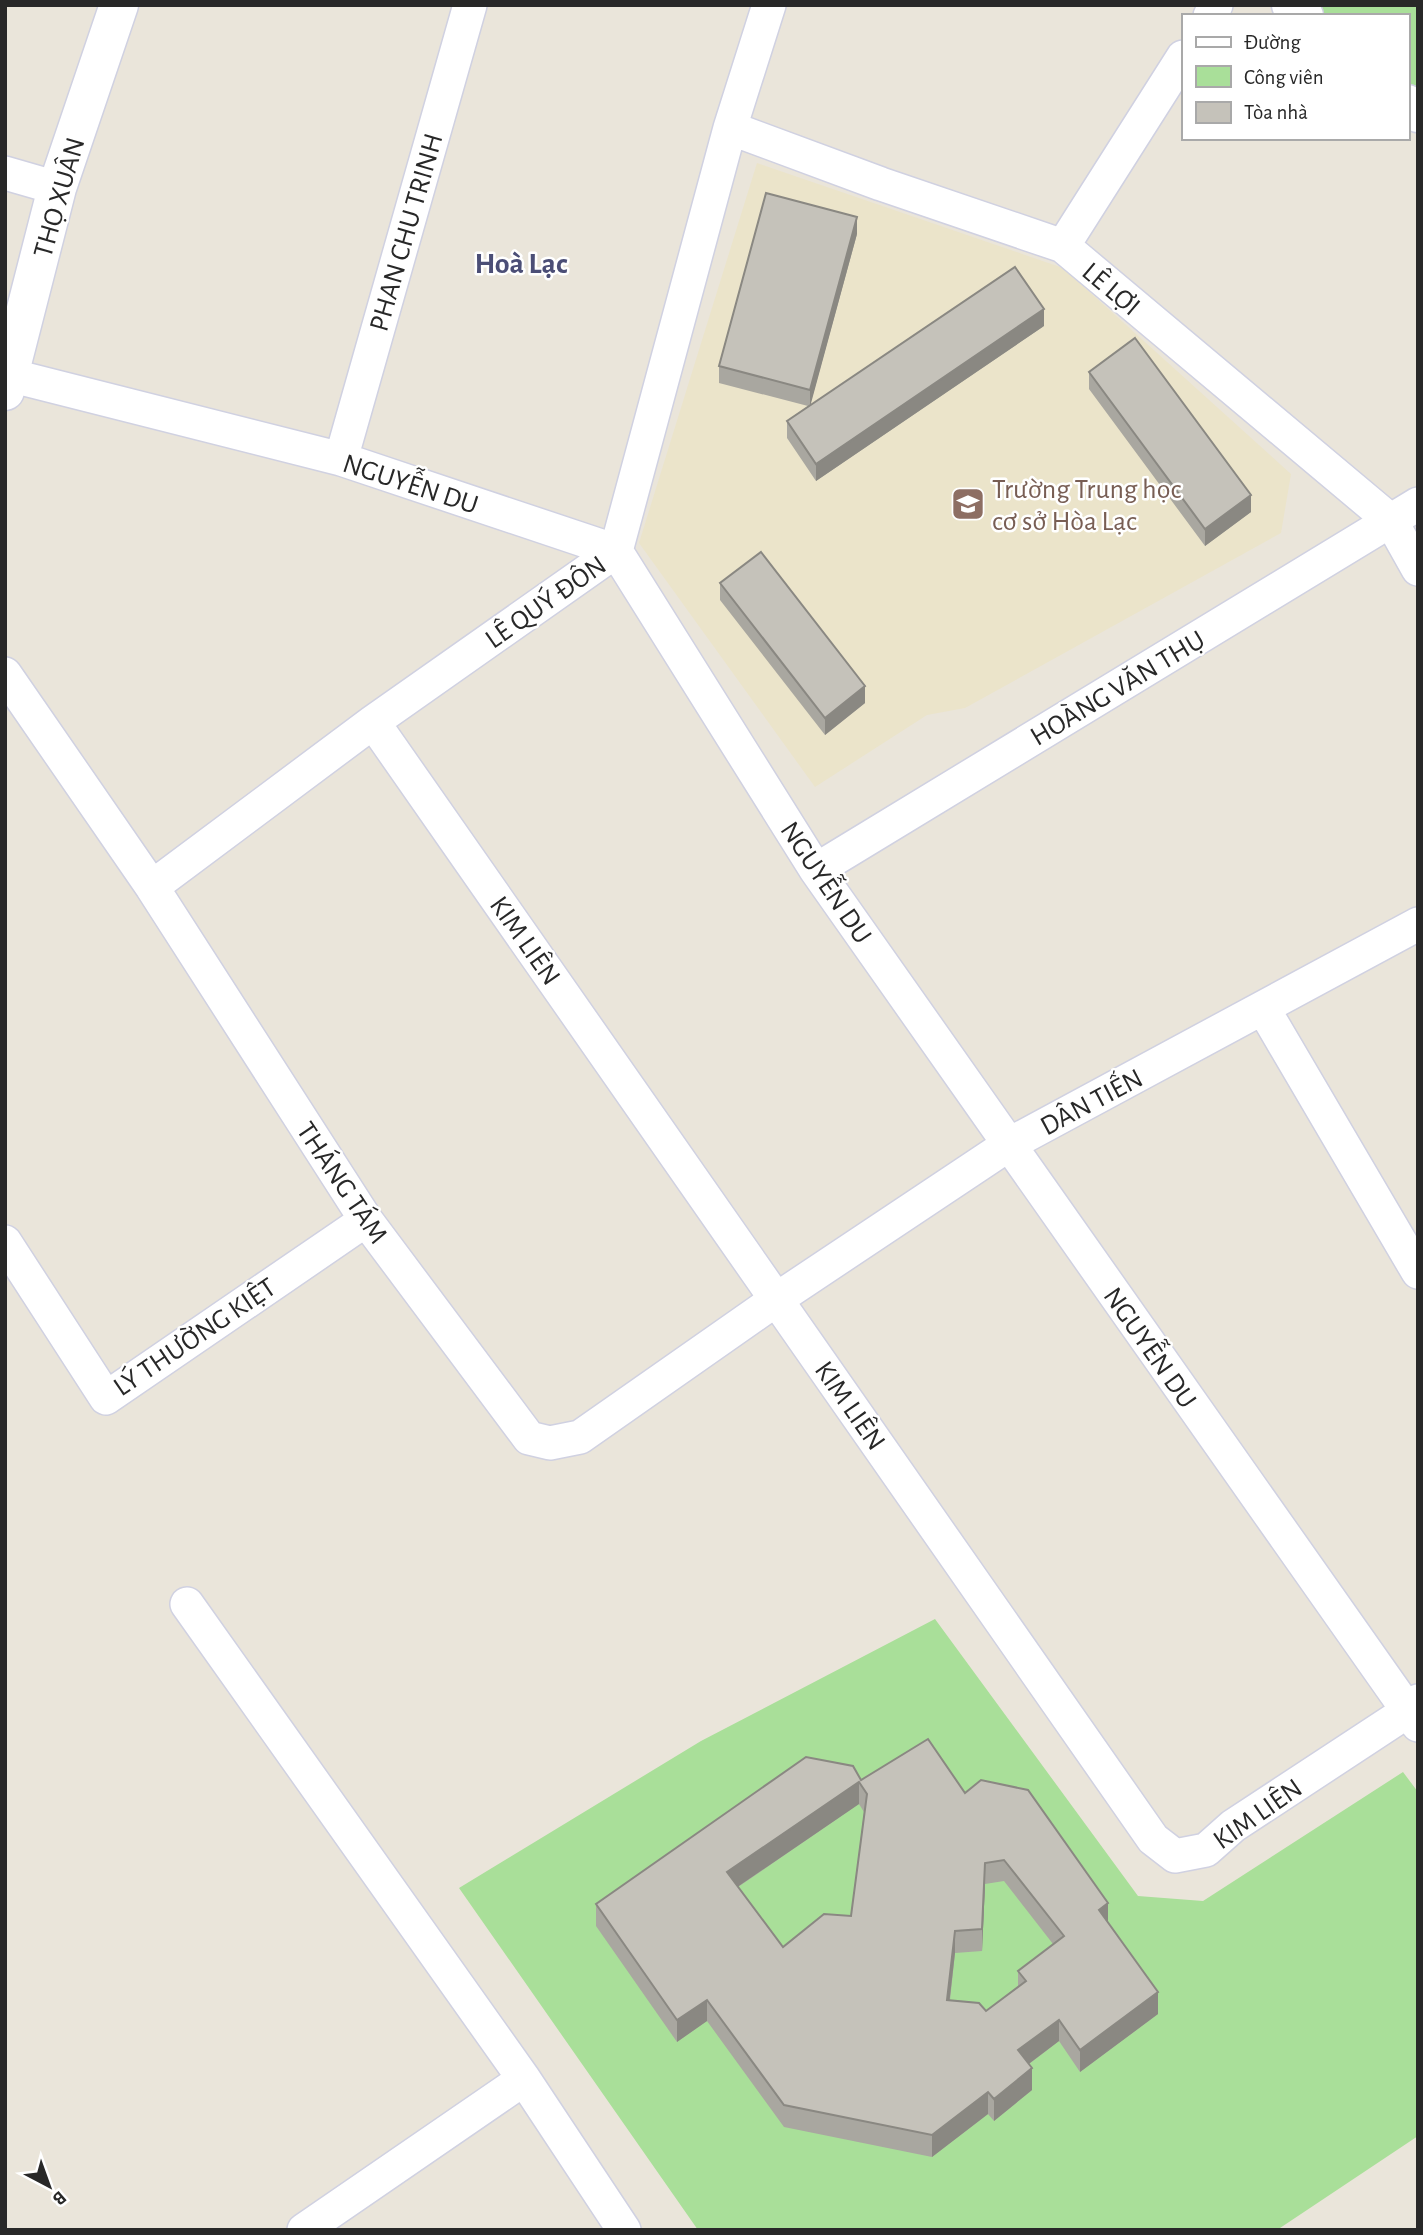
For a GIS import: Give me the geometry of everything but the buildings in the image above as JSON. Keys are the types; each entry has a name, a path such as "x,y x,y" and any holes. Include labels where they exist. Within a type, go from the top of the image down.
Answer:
{"street":[{"name":"THỌ XUÂN","path":"7,380 57,188 119,5"},
{"name":"PHAN CHU TRINH","path":"341,459 470,5"},
{"name":"LÊ QUÝ ĐÔN","path":"152,887 373,722 616,551 730,128 769,5"},
{"path":"1063,246 1182,59"},
{"name":"LÊ LỢI","path":"730,128 881,184 1063,246 1404,512 1418,569"},
{"path":"5,173 57,188"},
{"name":"NGUYỄN DU","path":"7,380 341,459 616,551 816,870 1008,1145 1414,1712"},
{"name":"HOÀNG VĂN THỤ","path":"816,870 1404,512"},
{"name":"THÁNG TÁM","path":"5,674 152,887 366,1220 529,1438 550,1443 580,1437 777,1299"},
{"name":"KIM LIÊN","path":"373,722 1153,1839 1175,1856 1206,1850 1233,1826 1414,1712"},
{"name":"DÂN TIẾN","path":"777,1299 1008,1145 1418,924"},
{"path":"1263,1008 1418,1272"},
{"name":"LÝ THƯỜNG KIỆT","path":"5,1242 106,1398 366,1220"},
{"path":"187,1604 524,2079 624,2230"},
{"path":"304,2230 524,2079"}],"shaded area":[{"name":"Trường Trung học cơ sở Hòa Lạc","path":"757,163 1063,268 1291,474 1281,533 965,708 927,715 815,787 639,543"}],"green space":[{"path":"1292,5 1418,5 1418,96 1409,89 1409,14 1304,14"},
{"path":"935,1619 1138,1896 1203,1901 1403,1772 1418,1792 1418,2136 1277,2230 698,2230 459,1888 701,1741"}],"place":[{"name":"Trường Trung học cơ sở Hòa Lạc","path":"968,504"}],"district":[{"name":"Hoà Lạc","path":"521,263"}]}
